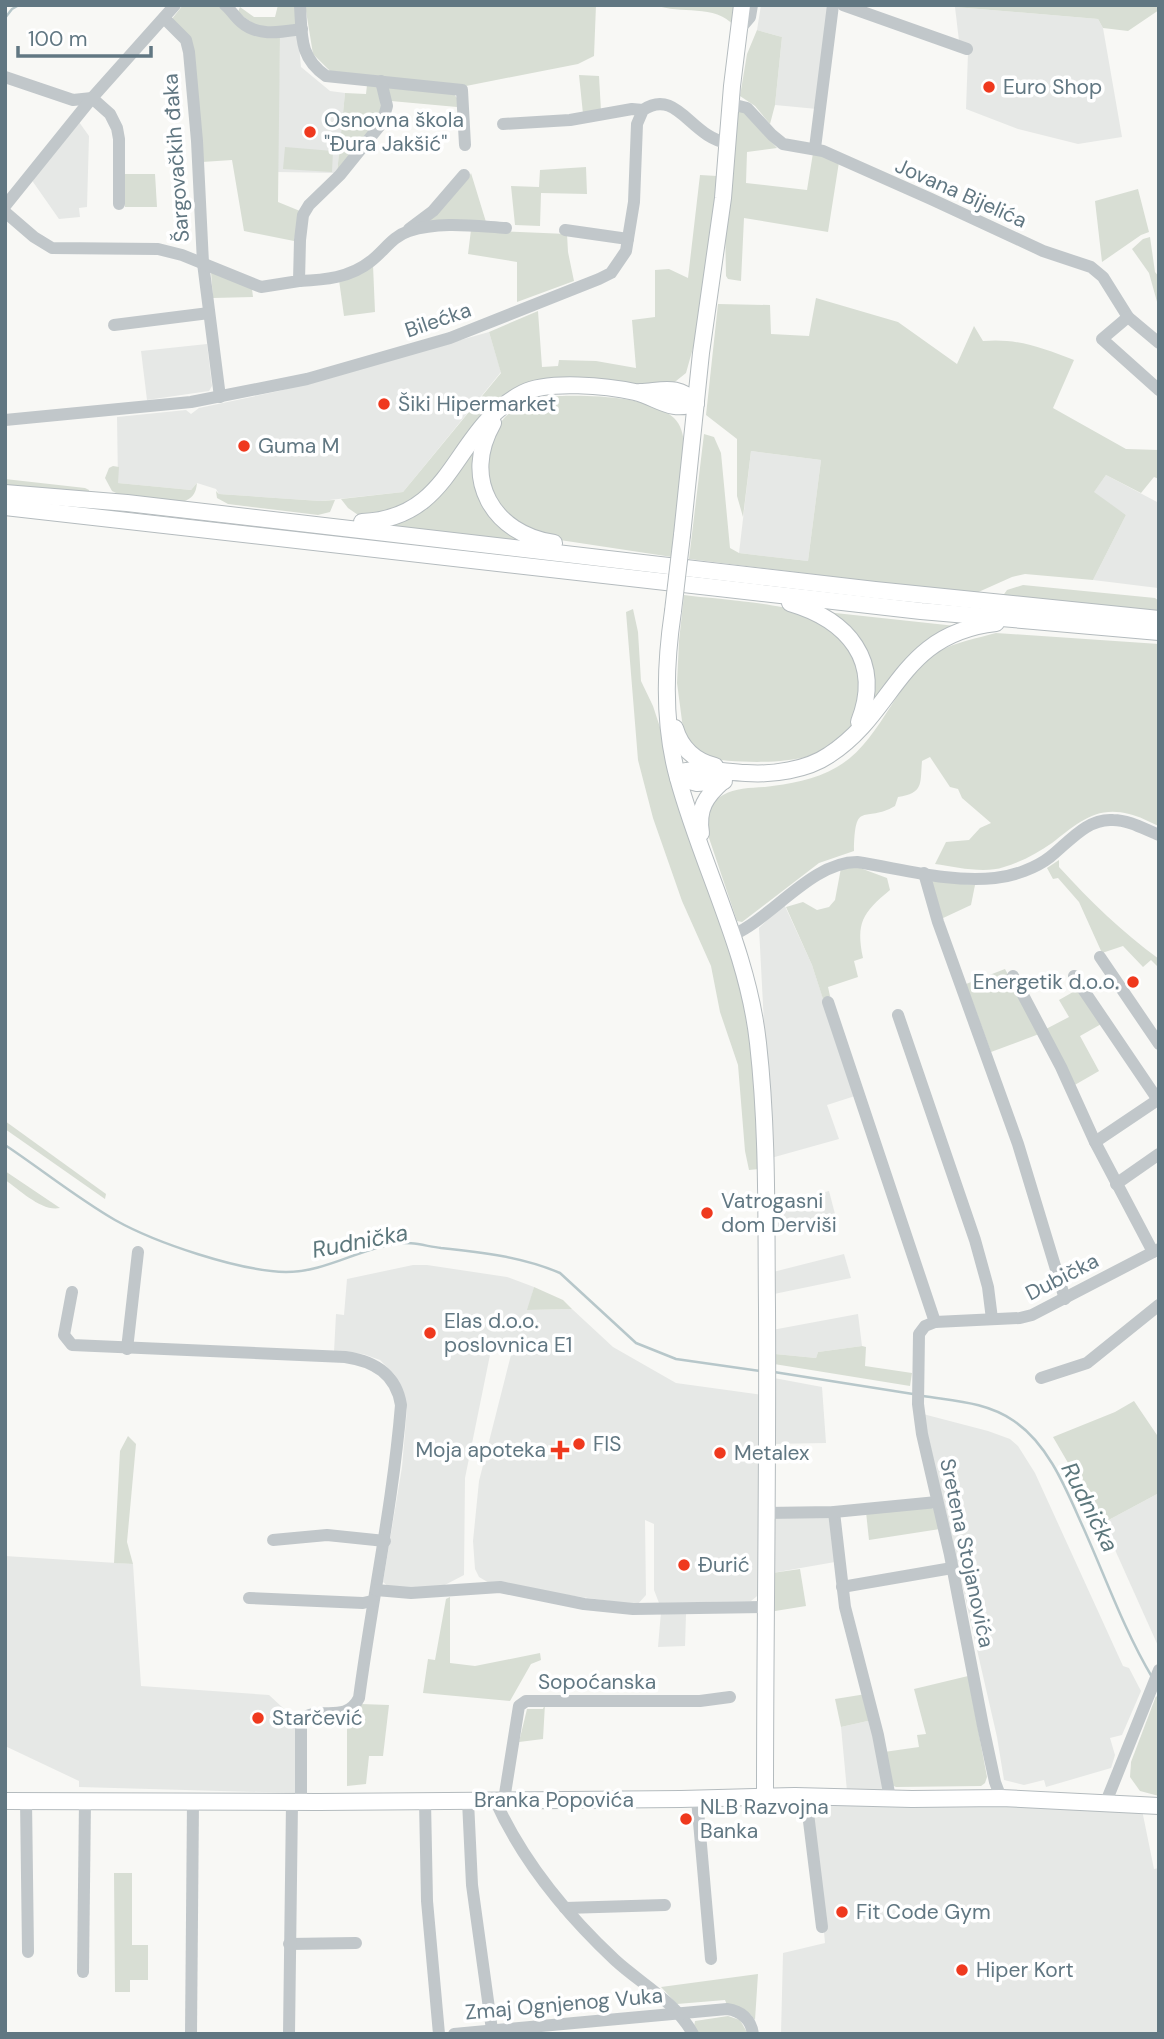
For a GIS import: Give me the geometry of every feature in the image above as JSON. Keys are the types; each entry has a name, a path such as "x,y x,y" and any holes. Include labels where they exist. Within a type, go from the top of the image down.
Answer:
{"main road":[{"path":"743,5 738,30 713,282 701,353 667,664 668,703 677,776 751,994 759,1049 767,1198 765,1796"},
{"path":"666,397 687,378 701,353"},
{"path":"334,528 394,518 421,504 446,477 486,420 513,399 538,388 566,385 666,397 683,392 696,403"},
{"path":"666,397 684,421 692,444"},
{"path":"513,399 492,425 483,441 480,455 479,468 484,492 499,516 519,532 539,541 643,556 655,564"},
{"path":"5,493 127,503 874,590 1159,619"},
{"path":"5,507 921,611 1159,632"},
{"path":"713,588 782,601 816,612 848,635 860,653 868,676 866,701 856,731"},
{"path":"677,776 705,769 744,773 809,765 827,757 850,738 920,654 949,636 995,623 1076,623"},
{"path":"668,703 676,734 686,750 698,761 744,773"},
{"path":"677,776 697,783 723,781 744,773"},
{"path":"709,870 699,825 702,805 708,794 723,781"},
{"path":"764,1756 767,1766 779,1783 801,1796"},
{"path":"734,1796 750,1787 762,1766 764,1756"},
{"name":"Branka Popovića","path":"5,1801 468,1801 801,1796 1001,1798 1159,1806"}],"street":[{"path":"5,206 92,99 175,5"},
{"path":"225,5 241,23 255,31 274,33 302,29"},
{"path":"300,5 306,55 326,76 462,90 465,145"},
{"path":"738,30 750,17 752,5"},
{"path":"815,148 833,5"},
{"path":"843,5 967,49"},
{"name":"Šargovačkih đaka","path":"164,18 182,35 188,45 197,141 202,263 220,397"},
{"path":"5,77 73,100 92,99 110,114 119,139 118,204"},
{"path":"299,281 303,215 382,123 387,106 382,81"},
{"path":"503,124 570,120 632,109 643,110 658,103 667,104 680,112 711,139 728,143"},
{"name":"Jovana Bijelića","path":"731,104 747,108 783,144 815,148 1043,251 1091,267 1103,277 1128,317 1159,343"},
{"name":"Bilećka","path":"5,420 136,409 220,397 317,376 450,338 611,273 622,259 628,239 634,202 637,124 643,110"},
{"name":"Šargovačkih đaka","path":"202,263 261,287 331,279 370,263 390,242 433,211 464,176"},
{"path":"5,212 34,237 52,248 158,249 202,263"},
{"path":"406,231 443,225 506,228"},
{"path":"565,230 628,239"},
{"path":"114,325 209,313"},
{"path":"1128,317 1102,339 1159,390"},
{"path":"733,935 749,928 795,891 834,865 857,862 961,878 995,878 1020,872 1048,858 1074,835 1100,820 1127,822 1159,835"},
{"path":"924,873 938,922 1018,1144 1065,1299"},
{"path":"1100,957 1159,1044"},
{"path":"1013,976 1061,1067 1116,1184 1156,1250"},
{"path":"1074,976 1158,1100 1095,1142"},
{"path":"828,1002 935,1322"},
{"path":"898,1015 975,1240 988,1287 992,1319"},
{"path":"1116,1184 1159,1154"},
{"name":"Dubička","path":"935,1322 1032,1315 1156,1250"},
{"path":"127,1349 138,1252"},
{"path":"72,1292 64,1331 66,1340 72,1345 345,1357 363,1360 381,1369 397,1389 401,1405 385,1541 357,1702 345,1712 309,1715 301,1721 289,1944 289,2034"},
{"path":"1041,1378 1087,1363 1159,1305"},
{"name":"Sretena Stojanovića","path":"935,1322 925,1326 919,1334 918,1404 928,1465 952,1568 997,1791 1001,1798"},
{"path":"765,1513 834,1513 937,1502"},
{"path":"834,1513 842,1587 878,1735 890,1798"},
{"path":"273,1540 327,1535 385,1541"},
{"path":"842,1587 952,1568"},
{"path":"249,1598 363,1603 374,1596 500,1587 584,1604 633,1609 764,1607"},
{"path":"1106,1802 1159,1670"},
{"name":"Sopoćanska","path":"499,1800 519,1706 526,1701 701,1701 730,1697"},
{"path":"801,1796 822,1927"},
{"path":"697,1798 711,1959"},
{"path":"26,1800 28,1952"},
{"path":"83,1972 85,1800"},
{"path":"499,1800 520,1846 565,1908 618,1962 665,1999 676,2014"},
{"path":"191,2034 193,1801"},
{"path":"425,1801 426,1901 439,2034"},
{"path":"468,1801 472,1885 495,2031"},
{"path":"565,1908 665,1905"},
{"path":"289,1944 356,1942"},
{"name":"Zmaj Ognjenog Vuka","path":"454,2034 734,2010 746,2017 753,2034"},
{"name":"Zmaj Ognjenog Vuka","path":"676,2014 687,2023 693,2034"}],"shaded area":[{"path":"183,5 217,5 280,36 278,202 300,211 294,241 244,231 232,160 202,162 191,42 171,20"},
{"path":"278,5 296,5 298,24 260,27 238,12 240,7 254,17 275,17"},
{"path":"305,5 596,5 594,56 578,64 466,86 330,71 313,54"},
{"path":"656,5 738,5 734,26 717,14"},
{"path":"761,5 829,5 817,109 775,105 782,37 757,30"},
{"path":"954,5 1159,5 1159,10 1128,31 1103,28 1098,19"},
{"path":"955,7 1098,19 1103,28 1122,137 1078,144 1018,129 966,109 968,53 959,41"},
{"path":"757,30 782,37 775,105 770,124 755,106 740,96 747,54"},
{"name":"Osnovna škola \"Đura Jakšić\"","path":"298,35 301,67 330,91 345,93 337,173 277,172 280,36"},
{"path":"579,75 599,76 601,111 583,114"},
{"path":"367,85 378,86 382,113 373,131 353,149 337,173 345,93 366,94"},
{"path":"388,86 453,93 457,98 457,107 391,101"},
{"path":"737,112 745,112 777,148 747,152 746,183 807,190 813,153 839,162 828,232 744,218 741,281 728,279 726,276 725,223"},
{"path":"79,122 89,136 87,207 79,208 80,217 59,219 31,179"},
{"path":"285,147 333,151 332,172 283,169"},
{"path":"586,167 587,194 541,193 540,226 515,225 511,186 539,187 540,170"},
{"path":"471,173 486,222 422,224 468,179"},
{"path":"125,174 155,174 157,207 125,207"},
{"path":"700,175 717,176 700,323 686,373 671,385 531,386 418,503 361,517 348,508 341,499 403,492 501,373 489,332 538,311 542,367 558,366 559,360 596,361 636,368 632,320 655,317 655,270 669,269 688,278"},
{"path":"1138,189 1149,232 1102,262 1095,201"},
{"path":"471,230 567,234 574,281 517,302 517,262 468,254"},
{"path":"1150,237 1155,272 1159,277 1159,309 1149,273 1132,249 1143,239"},
{"path":"373,265 375,312 344,316 339,280"},
{"path":"211,272 252,289 253,297 213,298"},
{"path":"816,298 898,322 957,364 974,326 983,341 1019,343 1074,360 1053,408 1126,449 1159,450 1159,479 1154,477 1141,493 1106,475 1094,492 1126,515 1093,580 1025,574 974,594 689,559 704,434 714,437 721,453 730,548 739,553 808,561 821,460 751,451 743,517 737,496 737,439 706,415 718,304 770,305 771,334 809,336"},
{"path":"489,332 501,372 403,492 320,501 219,494 216,489 197,483 191,490 118,483 117,417 186,410 191,414 199,408 279,391"},
{"path":"207,344 212,386 209,391 147,400 141,351"},
{"path":"559,396 635,401 651,405 674,418 684,443 672,557 540,537 522,530 490,495 484,454 493,431 523,403"},
{"path":"480,436 476,473 517,540 380,526 402,519"},
{"path":"751,451 821,460 808,561 739,553"},
{"path":"119,467 118,483 191,490 197,483 196,490 191,498 182,502 120,495 112,491 105,478 109,468"},
{"path":"1106,475 1159,503 1158,588 1093,580 1126,515 1093,493"},
{"path":"5,479 85,488 89,490 89,495 5,487"},
{"path":"216,491 219,494 335,500 330,512 318,515 228,504 217,498"},
{"path":"1023,585 1155,598 1159,601 1159,612 1002,597 1007,590"},
{"path":"684,595 782,607 817,618 833,627 860,666 856,714 847,735 818,754 799,759 758,762 703,758 684,736 677,683"},
{"path":"633,609 638,632 641,681 653,706 745,987 754,1051 759,1169 749,1170 738,1065 720,1012 711,966 682,901 653,818 638,760 626,612"},
{"path":"826,612 965,627 948,633 870,712 872,688"},
{"path":"996,633 1159,644 1159,826 1133,815 1106,812 1087,818 1041,850 1004,867 979,870 935,864 946,842 969,840 980,828 991,823 962,798 958,789 950,787 930,757 922,761 919,786 916,790 898,797 895,806 859,818 854,851 819,863 742,922 737,921 709,838 709,814 714,803 728,793 738,790 802,781 837,767 853,756 866,741 925,662 953,645"},
{"path":"1059,860 1059,867 1095,904 1159,959 1159,968 1151,960 1143,967 1123,946 1102,953 1079,902 1058,878 1053,879 1047,868"},
{"path":"852,865 887,878 890,890 873,905 863,919 860,936 863,958 854,961 858,977 828,987 830,996 823,999 812,965 786,907 803,902 817,910 829,907 835,900 841,868"},
{"path":"932,881 975,885 971,905 941,919"},
{"path":"784,904 812,965 855,1096 827,1105 839,1139 771,1158 759,928"},
{"path":"1005,969 1039,1034 991,1052 966,984"},
{"path":"1080,988 1103,1023 1080,1036 1099,1071 1073,1086 1046,1029 1069,1017 1059,1000"},
{"path":"5,1121 106,1194 105,1199 5,1129"},
{"path":"5,1171 60,1208 46,1207 31,1199 5,1180"},
{"path":"829,1191 835,1214 773,1232 771,1207"},
{"path":"844,1254 851,1278 774,1294 773,1272"},
{"path":"413,1265 507,1277 534,1287 528,1310 572,1309 613,1347 676,1383 763,1395 759,1594 751,1601 659,1603 654,1590 654,1524 645,1520 646,1595 637,1605 491,1584 479,1577 475,1569 473,1541 479,1481 513,1347 499,1342 492,1345 465,1478 464,1575 441,1587 390,1588 383,1582 402,1467 407,1409 395,1375 380,1360 363,1354 334,1352 336,1314 344,1315 347,1279"},
{"path":"534,1287 563,1300 572,1309 527,1310"},
{"path":"858,1314 862,1346 818,1352 816,1358 775,1354 772,1330"},
{"path":"866,1347 865,1366 912,1373 910,1386 774,1364 775,1354 816,1358 818,1352"},
{"path":"774,1378 822,1387 826,1443 771,1444"},
{"path":"1134,1401 1159,1438 1159,1493 1103,1523 1053,1437 1115,1412"},
{"path":"923,1414 1010,1439 1018,1446 1035,1473 1123,1666 1129,1668 1141,1691 1122,1735 1110,1738 1115,1755 1111,1768 1046,1787 1044,1780 1024,1785 1004,1780 997,1737"},
{"path":"128,1436 136,1444 127,1542 133,1564 114,1563 120,1451"},
{"path":"1159,1493 1159,1648 1103,1523"},
{"path":"927,1506 934,1509 940,1529 869,1540 866,1512"},
{"path":"770,1517 829,1517 835,1562 772,1573"},
{"path":"5,1556 133,1564 141,1686 269,1695 295,1719 295,1793 79,1787 79,1781 5,1746"},
{"path":"800,1569 806,1606 769,1612 772,1573"},
{"path":"450,1597 450,1663 475,1666 540,1653 541,1660 531,1664 510,1701 423,1693 428,1659 435,1660 446,1599"},
{"path":"661,1612 686,1614 685,1646 658,1647"},
{"path":"968,1676 987,1777 985,1783 981,1786 891,1785 884,1752 919,1747 917,1735 926,1734 914,1689"},
{"path":"866,1694 872,1720 841,1727 835,1699"},
{"path":"1156,1696 1159,1699 1159,1796 1140,1791 1130,1777 1131,1762"},
{"path":"361,1704 389,1705 383,1756 369,1756 366,1784 347,1786 347,1729"},
{"path":"545,1704 543,1739 519,1742 527,1709 543,1709"},
{"path":"872,1720 884,1793 847,1791 841,1727"},
{"path":"1003,1804 1142,1810 1154,1869 1159,1868 1159,2034 781,2034 783,1953 825,1943 813,1808 818,1805"},
{"path":"114,1873 132,1873 132,1945 148,1945 148,1980 130,1980 130,1992 115,1992"},
{"path":"758,1974 755,2020 751,2015 727,2005 725,2000 677,2004 661,1987"},
{"path":"728,2016 740,2020 748,2034 698,2034 694,2026 695,2021"}],"waterway":[{"path":"5,18 19,5"},
{"name":"Rudnička","path":"5,1145 115,1220 152,1238 198,1254 245,1267 286,1272 327,1265 400,1243 517,1259 560,1273 636,1343 676,1359 760,1371"},
{"name":"Rudnička","path":"774,1372 913,1394"},
{"name":"Rudnička","path":"923,1396 970,1403 993,1410 1014,1421 1037,1442 1063,1483 1124,1622 1152,1677"}],"place":[{"name":"Euro Shop","path":"989,87"},
{"name":"Osnovna škola \"Đura Jakšić\"","path":"310,132"},
{"name":"Šiki Hipermarket","path":"384,404"},
{"name":"Guma M","path":"244,446"},
{"name":"Energetik d.o.o.","path":"1133,982"},
{"name":"Vatrogasni dom Derviši","path":"707,1213"},
{"name":"Elas d.o.o. poslovnica E1","path":"430,1333"},
{"name":"FIS","path":"579,1444"},
{"name":"Moja apoteka","path":"560,1450"},
{"name":"Metalex","path":"720,1453"},
{"name":"Đurić","path":"684,1565"},
{"name":"Starčević","path":"258,1718"},
{"name":"NLB Razvojna Banka","path":"686,1819"},
{"name":"Fit Code Gym","path":"842,1912"},
{"name":"Hiper Kort","path":"962,1970"}]}
